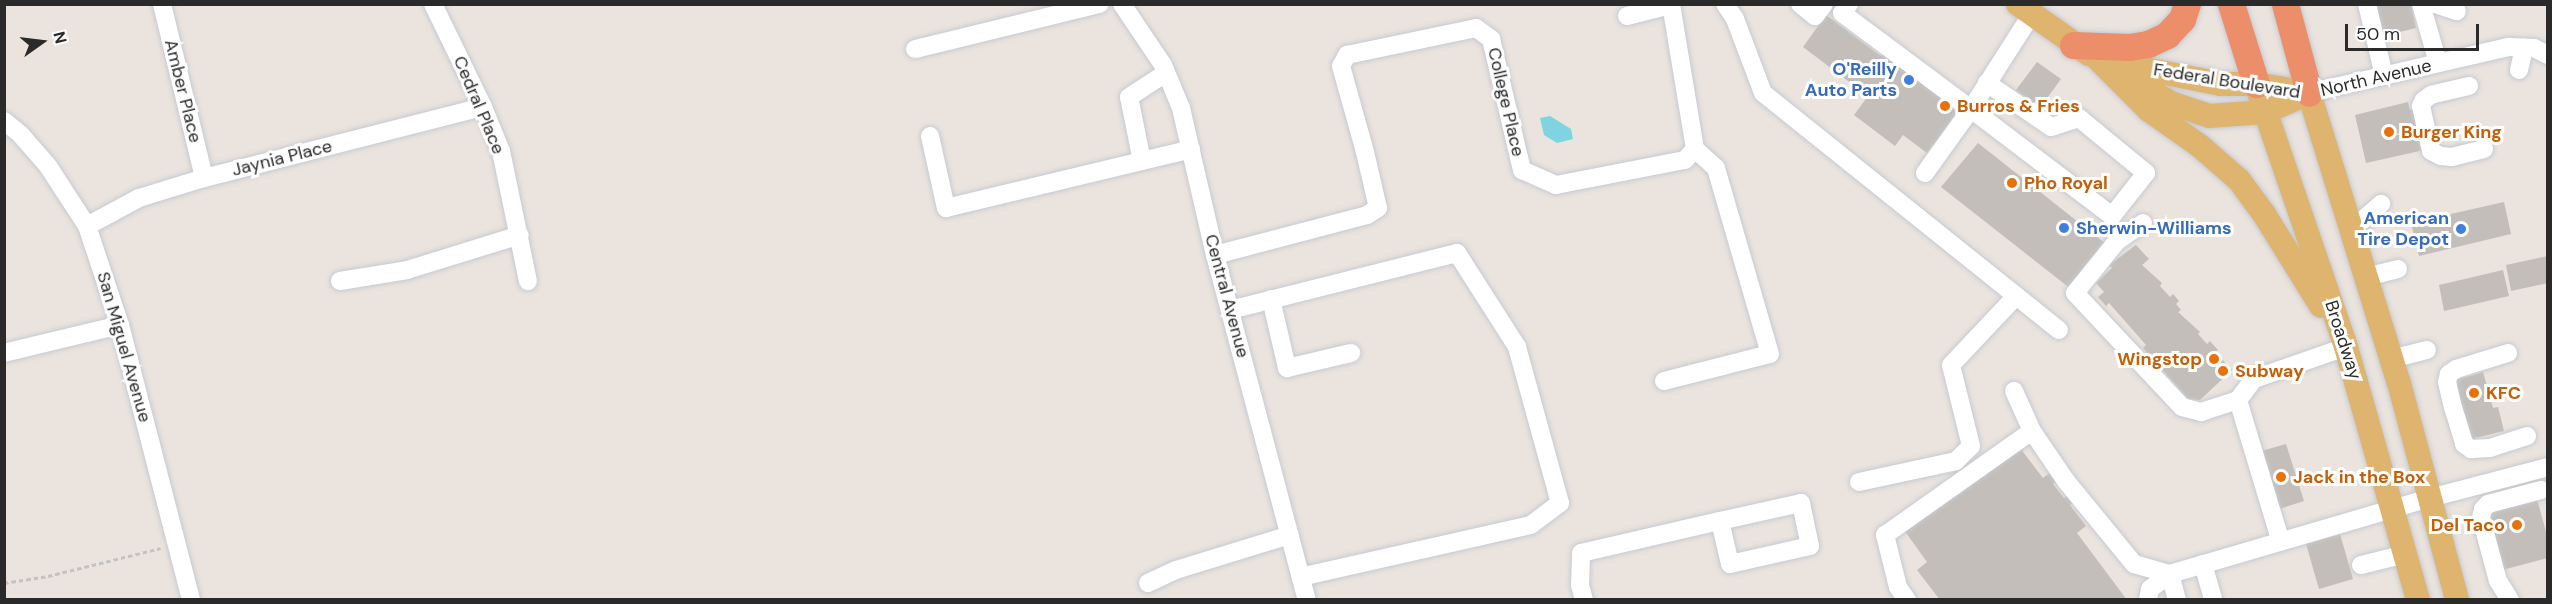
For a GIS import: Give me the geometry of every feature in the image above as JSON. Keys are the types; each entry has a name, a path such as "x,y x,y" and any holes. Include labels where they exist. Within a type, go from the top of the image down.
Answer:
{"highway":[{"path":"2073,45 2129,47 2148,44 2168,35 2181,19 2187,4"},
{"path":"2231,4 2256,84"},
{"path":"2285,4 2309,93"}],"main road":[{"name":"Federal Boulevard","path":"2025,10 2073,45 2171,104 2209,116 2265,112 2309,93"},
{"name":"Federal Boulevard","path":"2098,59 2221,84 2256,84 2309,93"},
{"path":"2098,59 2149,110 2200,146 2239,180 2264,214 2346,347"},
{"name":"Broadway","path":"2256,84 2346,347 2394,508 2418,600"},
{"path":"2309,93 2391,359 2457,600"}],"street":[{"name":"Amber Place","path":"162,4 204,178"},
{"name":"Cedral Place","path":"433,4 483,107 501,151 528,281"},
{"path":"915,49 1100,4"},
{"name":"Central Avenue","path":"1122,4 1166,73 1181,108 1215,255 1307,600"},
{"path":"1725,4 1735,19 1763,93 2059,330"},
{"path":"1800,4 1815,16 1824,4"},
{"path":"1849,4 1842,14 2112,216 2146,173 2079,118 2051,127 1987,83"},
{"path":"2367,4 2384,76"},
{"path":"2421,4 2438,63"},
{"path":"2434,4 2457,11"},
{"path":"1627,16 1671,5 1695,149 1716,168 1770,354 1664,381"},
{"path":"1925,173 1987,83 2025,10"},
{"name":"College Place","path":"1215,255 1367,215 1377,208 1365,152 1341,66 1347,55 1476,28 1491,39 1522,170 1556,185 1685,160 1695,149"},
{"name":"North Avenue","path":"2309,93 2509,47 2534,48 2547,55"},
{"path":"2519,70 2524,48"},
{"path":"2462,58 2469,88 2430,95 2421,106 2428,140 2431,151 2441,156 2452,157 2484,149"},
{"path":"1142,161 1129,97 1166,73"},
{"name":"Jaynia Place","path":"87,226 139,198 204,178 483,107"},
{"name":"San Miguel Avenue","path":"4,121 21,135 48,166 87,226 120,325 191,600"},
{"path":"930,136 946,208 1191,149"},
{"path":"2351,230 2381,204"},
{"path":"2143,223 2117,241 2074,293 2182,407 2201,412 2238,400 2254,380 2346,347"},
{"path":"340,281 407,270 520,236"},
{"path":"1230,310 1457,253 1517,347 1560,502 1531,525 1301,578"},
{"path":"2366,277 2398,269"},
{"path":"1859,482 1956,461 1971,446 1951,365 2016,296"},
{"path":"1271,299 1287,368 1351,353"},
{"path":"4,352 120,325"},
{"path":"2391,359 2427,350"},
{"path":"2508,353 2456,369 2449,374 2447,382 2464,444 2471,449 2490,448 2527,436"},
{"path":"2014,391 2032,431 2066,481 2134,564 2170,574"},
{"path":"2238,400 2281,542"},
{"path":"1907,600 1898,587 1885,535 2032,431"},
{"path":"2148,600 2150,589 2170,574 2394,508 2547,467"},
{"path":"2510,600 2498,581 2481,518 2483,509 2488,504 2541,490"},
{"path":"1584,600 1580,585 1581,553 1720,521 1800,503 1810,546 1731,564 1720,521"},
{"path":"1148,583 1176,570 1290,535"},
{"path":"2361,565 2406,554"},
{"path":"2203,564 2213,600"},
{"path":"2170,574 2177,600"}],"path":[{"path":"4,583 48,576 177,544"}],"water":[{"path":"1550,116 1571,129 1573,139 1557,143 1544,135 1540,118"}],"building":[{"path":"2384,4 2411,4 2416,28 2383,36 2376,7"},
{"path":"1826,15 1881,56 1883,53 1961,108 1927,153 1903,135 1895,146 1854,115 1868,96 1803,47"},
{"path":"2037,62 2061,79 2040,108 2016,90"},
{"name":"Burger King","path":"2408,102 2410,110 2414,109 2424,150 2366,163 2355,115"},
{"path":"1978,143 2106,244 2071,289 1941,187"},
{"name":"American Tire Depot","path":"2504,202 2511,234 2419,256 2411,223"},
{"path":"2136,245 2149,259 2142,265 2162,283 2160,286 2170,297 2173,294 2179,301 2176,304 2181,310 2178,312 2200,332 2198,334 2207,344 2210,341 2218,350 2215,352 2232,370 2200,400 2188,399 2143,348 2146,345 2109,303 2106,306 2098,297 2104,292 2096,283 2112,268 2109,265"},
{"path":"2548,256 2548,283 2511,291 2506,265"},
{"path":"2503,270 2509,296 2444,311 2439,285"},
{"name":"KFC","path":"2483,372 2493,408 2498,407 2504,431 2471,439 2455,380"},
{"name":"Jack in the Box","path":"2286,444 2304,501 2276,510 2258,452"},
{"path":"2020,448 2043,478 2052,471 2058,480 2053,484 2064,498 2069,495 2074,502 2070,505 2086,526 2077,533 2127,600 1940,600 1917,570 1927,562 1904,530"},
{"name":"Del Taco","path":"2537,499 2548,539 2548,558 2502,570 2487,511"},
{"path":"2340,534 2353,579 2319,589 2306,544"}],"place":[{"name":"O'Reilly Auto Parts","path":"1909,80"},
{"name":"Burros & Fries","path":"1945,106"},
{"name":"Burger King","path":"2389,132"},
{"name":"Pho Royal","path":"2012,183"},
{"name":"Sherwin-Williams","path":"2064,228"},
{"name":"American Tire Depot","path":"2461,229"},
{"name":"Wingstop","path":"2214,359"},
{"name":"Subway","path":"2223,371"},
{"name":"KFC","path":"2474,393"},
{"name":"Jack in the Box","path":"2281,477"},
{"name":"Del Taco","path":"2517,525"}]}
